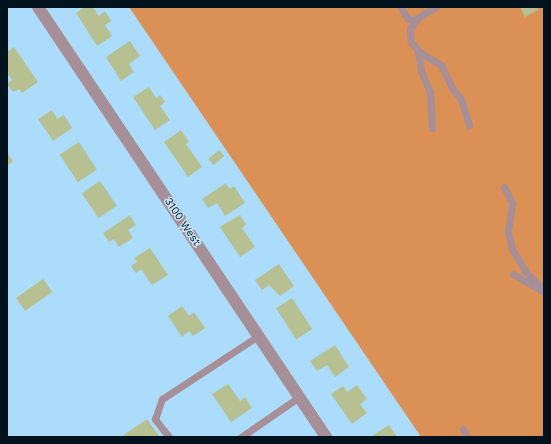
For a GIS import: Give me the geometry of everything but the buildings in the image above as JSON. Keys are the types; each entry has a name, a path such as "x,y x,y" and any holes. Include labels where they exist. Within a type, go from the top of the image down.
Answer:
{"street":[{"name":"3100 West","path":"38,7 326,437"}],"lane":[{"path":"400,7 407,17 411,42 423,58 441,65 452,88 461,98 469,125"},
{"path":"410,29 417,19 436,7"},
{"path":"407,17 417,19"},
{"path":"423,58 421,71 430,92 432,128"},
{"path":"504,187 512,203 508,226 510,243 529,275 544,291"},
{"path":"513,274 523,282 544,291"},
{"path":"523,282 528,281 529,275"},
{"path":"169,437 155,419 162,399 258,336"},
{"path":"241,437 299,397"},
{"path":"463,429 467,437"}],"shaded area":[{"path":"129,7 544,7 544,437 421,437"}]}
